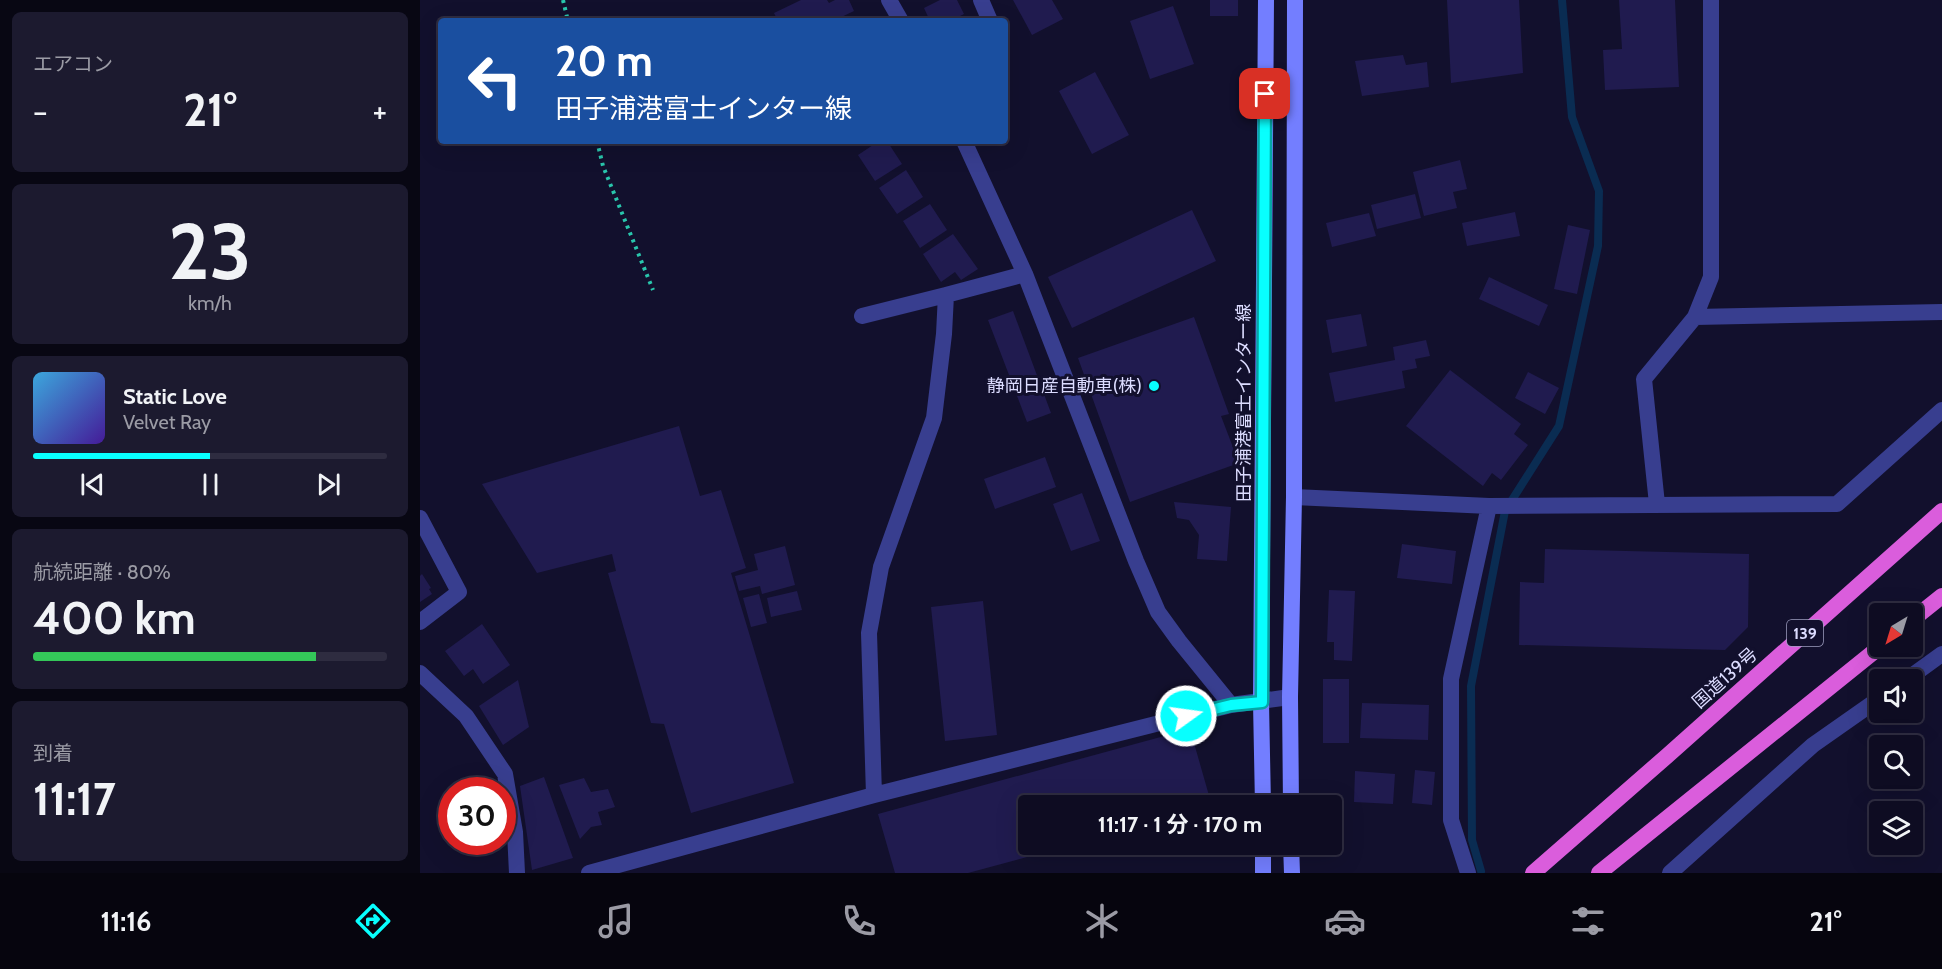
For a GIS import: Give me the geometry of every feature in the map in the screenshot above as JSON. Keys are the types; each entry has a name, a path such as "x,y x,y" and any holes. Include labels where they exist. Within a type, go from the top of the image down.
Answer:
{"highway":[{"name":"国道139号","path":"1533,873 1942,511"},
{"path":"1923,612 1942,596"},
{"path":"1599,873 1869,656"}],"main road":[{"name":"田子浦港富士インター線","path":"1263,795 1266,0"},
{"path":"1291,795 1295,0"},
{"path":"1263,855 1263,873"},
{"path":"1291,855 1292,873"}],"street":[{"path":"889,0 899,18"},
{"path":"981,0 989,18"},
{"path":"1657,504 1644,379 1695,317 1711,277 1711,0"},
{"path":"967,144 1025,274 1158,612 1231,705"},
{"path":"862,316 1025,274"},
{"path":"874,795 869,633 881,567 934,418 946,295"},
{"path":"1695,317 1942,312"},
{"path":"1294,497 1489,506 1837,504 1942,410"},
{"path":"1468,873 1451,820 1451,680 1489,506"},
{"path":"420,518 459,592 420,622"},
{"path":"1921,669 1942,654"},
{"path":"420,673 466,716 505,774 515,832 517,873"},
{"path":"589,873 874,795 1231,705 1290,698"},
{"path":"1670,873 1813,745 1869,706"}],"path":[{"path":"563,0 567,18"},
{"path":"598,144 603,166 654,290"}],"building":[{"path":"801,0 827,0 829,3 835,0 849,0 854,11 839,18 776,18 774,13"},
{"path":"940,0 957,0 964,14 956,18 929,18 924,8"},
{"path":"1013,0 1052,0 1063,19 1032,35"},
{"path":"1210,0 1238,0 1238,16 1210,16"},
{"path":"1447,0 1519,0 1523,73 1451,83"},
{"path":"1619,0 1675,0 1679,87 1605,90 1603,50 1622,49"},
{"path":"1173,6 1194,64 1150,79 1130,21"},
{"path":"1403,55 1406,65 1427,62 1429,87 1362,96 1355,61"},
{"path":"1095,72 1129,135 1092,154 1059,91"},
{"path":"874,144 889,144 902,164 875,181 858,155"},
{"path":"1460,160 1467,189 1453,192 1457,208 1424,216 1413,172"},
{"path":"906,170 923,197 897,214 879,188"},
{"path":"1415,194 1421,218 1377,229 1371,205"},
{"path":"930,204 947,230 920,248 903,221"},
{"path":"1192,210 1216,261 1072,328 1048,277"},
{"path":"1515,212 1520,236 1467,246 1462,223"},
{"path":"1369,213 1376,236 1332,247 1326,223"},
{"path":"1568,225 1590,230 1577,294 1554,289"},
{"path":"953,234 978,269 961,280 955,272 941,282 923,254"},
{"path":"1489,277 1548,305 1539,326 1479,299"},
{"path":"1013,311 1051,413 1027,422 988,320"},
{"path":"1361,314 1367,346 1332,353 1326,320"},
{"name":"静岡日産自動車(株)","path":"1194,317 1229,414 1221,416 1239,463 1130,502 1078,358"},
{"path":"1426,340 1430,356 1415,359 1417,368 1402,371 1405,388 1335,402 1329,373 1395,360 1393,347"},
{"path":"1450,370 1521,424 1514,434 1528,445 1501,480 1492,473 1483,486 1406,426"},
{"path":"1528,372 1559,388 1545,414 1515,398"},
{"path":"679,426 700,496 721,490 746,568 731,573 794,783 691,813 664,724 651,723 608,573 616,571 612,554 537,573 482,484"},
{"path":"1045,457 1056,487 995,509 984,479"},
{"path":"1082,493 1100,541 1071,551 1053,504"},
{"path":"1174,502 1231,507 1227,561 1197,559 1199,535 1189,520 1177,518"},
{"path":"1402,544 1456,551 1452,584 1397,578"},
{"path":"785,546 795,585 762,594 760,586 739,591 735,576 758,570 754,554"},
{"path":"1545,549 1749,554 1748,627 1725,650 1519,645 1520,582 1544,583"},
{"path":"422,574 432,594 420,602 420,576"},
{"path":"1329,590 1355,591 1352,661 1334,660 1334,642 1327,642"},
{"path":"797,591 802,610 771,617 767,598"},
{"path":"759,594 767,623 751,627 743,598"},
{"path":"983,601 997,735 945,741 931,607"},
{"path":"482,624 510,665 483,684 473,669 464,676 445,651"},
{"path":"1323,679 1349,679 1349,743 1323,743"},
{"path":"518,680 529,727 503,745 479,706"},
{"path":"1362,703 1429,705 1428,740 1360,738"},
{"path":"1190,729 1209,795 1018,795 1018,855 1034,855 968,873 895,873 878,814"},
{"path":"1415,770 1435,772 1432,805 1412,803"},
{"path":"1355,771 1395,774 1393,804 1354,802"},
{"path":"544,777 573,858 532,870 520,786"},
{"path":"584,778 591,792 608,789 615,807 598,812 602,825 591,827 580,839 559,785"}],"waterway":[{"path":"1481,871 1472,840 1471,686 1505,511 1559,426 1598,246 1599,191 1572,117 1562,0"}],"place":[{"name":"静岡日産自動車(株)","path":"1154,386"}],"route":[{"path":"1186,716 1231,705 1262,702 1265,94"}]}
